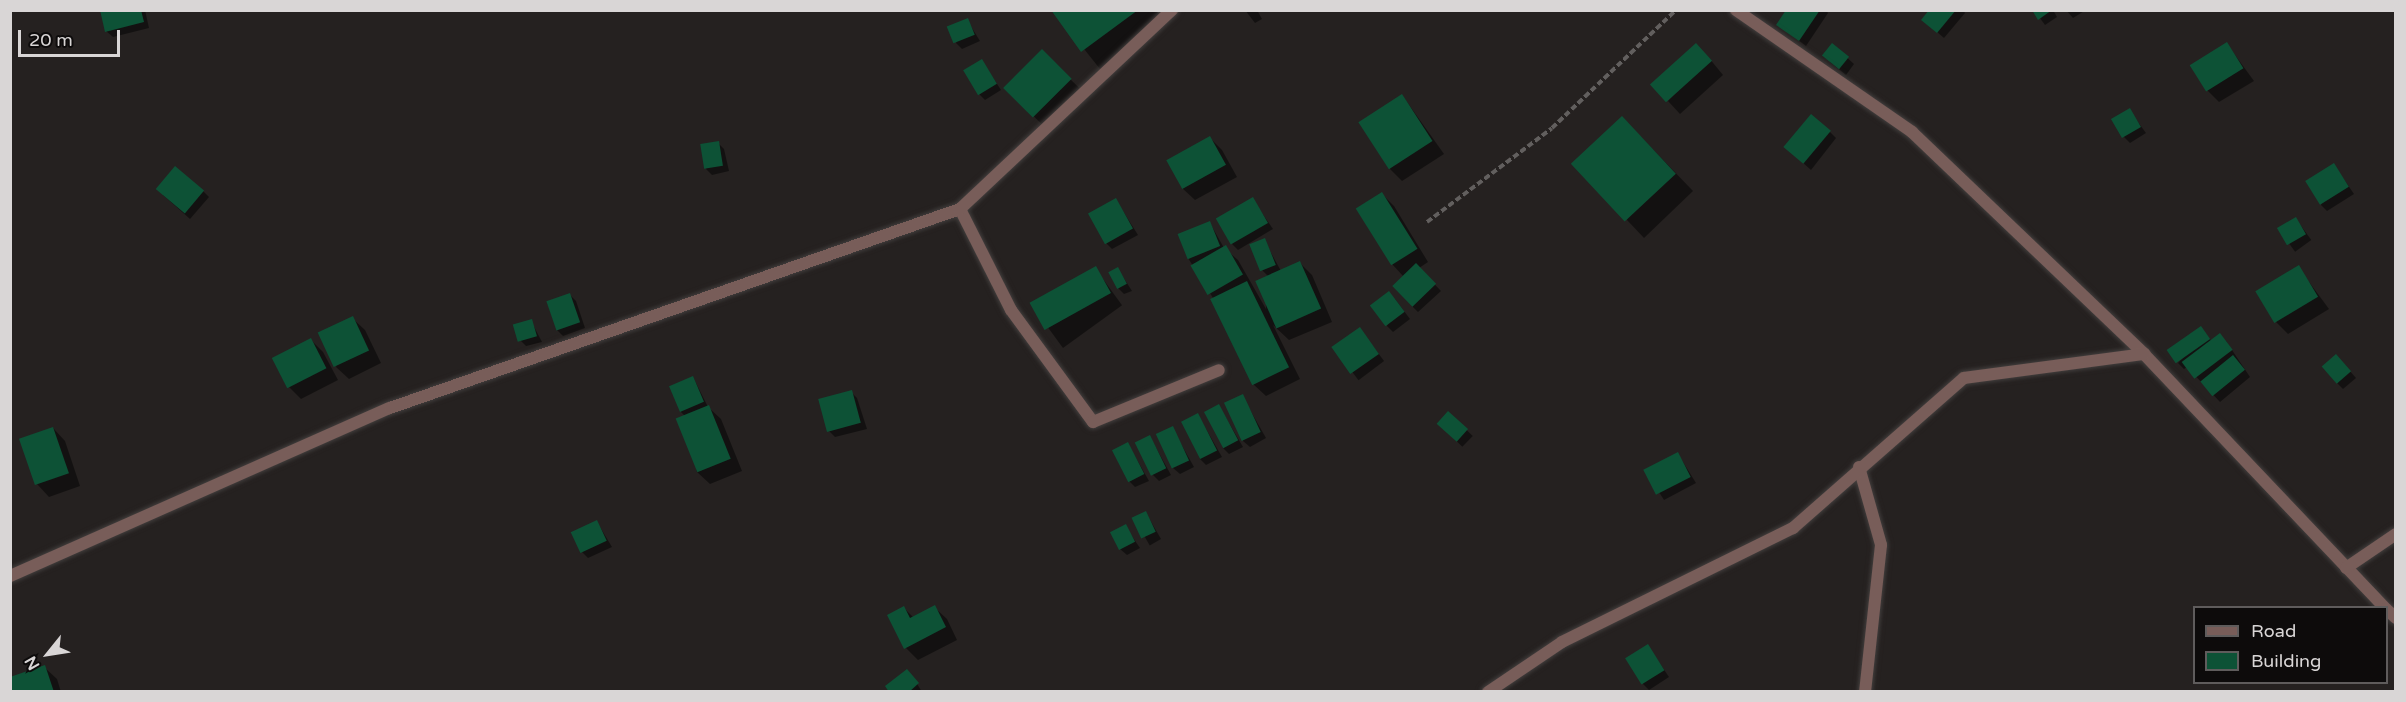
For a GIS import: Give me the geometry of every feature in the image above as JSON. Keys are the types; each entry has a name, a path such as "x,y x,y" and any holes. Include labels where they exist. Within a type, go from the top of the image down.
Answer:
{"street":[{"path":"10,576 390,408 960,209 1172,10"},
{"path":"1736,10 1912,132 2144,354 2384,606"},
{"path":"960,209 1011,310 1093,422 1219,370"},
{"path":"1488,692 1562,642 1793,528 1859,466 1964,378 2144,354"},
{"path":"1859,466 1881,545 1864,692"},
{"path":"2346,568 2396,534"}],"path":[{"path":"1427,222 1552,128 1676,10"}],"building":[{"path":"100,10 141,10 144,22 105,32"},
{"path":"1051,10 1138,10 1081,52"},
{"path":"1786,10 1820,10 1799,41 1776,25"},
{"path":"1929,10 1956,10 1937,33 1921,20"},
{"path":"2032,10 2052,10 2038,20"},
{"path":"968,18 975,35 953,43 947,27"},
{"path":"2227,42 2243,68 2206,92 2190,65"},
{"path":"1696,43 1712,61 1666,102 1650,84"},
{"path":"1832,43 1849,57 1839,69 1822,55"},
{"path":"1042,49 1072,79 1033,118 1003,88"},
{"path":"982,59 997,84 978,95 963,70"},
{"path":"1402,94 1432,141 1389,169 1358,122"},
{"path":"2130,108 2141,127 2122,138 2111,119"},
{"path":"1811,114 1831,131 1803,164 1783,147"},
{"path":"1622,116 1676,174 1625,222 1571,164"},
{"path":"1210,136 1226,165 1182,189 1166,160"},
{"path":"719,141 723,166 704,169 700,144"},
{"path":"2334,163 2349,187 2320,205 2305,181"},
{"path":"175,166 204,190 185,213 156,189"},
{"path":"1382,192 1418,249 1391,265 1356,208"},
{"path":"1253,197 1268,223 1231,244 1216,218"},
{"path":"1116,198 1133,229 1105,244 1088,214"},
{"path":"2296,217 2306,234 2287,245 2277,228"},
{"path":"1210,221 1220,246 1188,259 1178,234"},
{"path":"1265,238 1276,265 1260,271 1249,244"},
{"path":"1226,245 1243,274 1207,295 1190,266"},
{"path":"1300,261 1321,309 1276,328 1255,281"},
{"path":"1416,263 1436,284 1412,307 1392,286"},
{"path":"2299,265 2318,297 2274,323 2255,291"},
{"path":"1096,266 1111,293 1045,330 1030,303"},
{"path":"1118,267 1127,284 1117,289 1108,272"},
{"path":"1247,281 1289,367 1252,385 1210,299"},
{"path":"1389,291 1405,312 1385,326 1370,305"},
{"path":"570,293 580,322 556,330 546,301"},
{"path":"353,316 369,350 334,367 318,332"},
{"path":"532,319 537,336 518,342 513,325"},
{"path":"2201,326 2210,339 2176,363 2167,350"},
{"path":"1360,327 1379,354 1350,374 1331,347"},
{"path":"2220,333 2233,350 2194,379 2182,362"},
{"path":"311,338 326,368 287,388 272,358"},
{"path":"2336,354 2351,371 2337,384 2322,366"},
{"path":"2233,355 2245,370 2212,396 2200,381"},
{"path":"693,376 704,402 680,412 669,386"},
{"path":"852,390 861,423 827,432 818,399"},
{"path":"1243,394 1261,432 1242,441 1224,403"},
{"path":"1219,404 1238,440 1223,448 1204,412"},
{"path":"709,405 731,459 697,472 676,418"},
{"path":"1448,411 1468,429 1457,442 1437,424"},
{"path":"1198,413 1217,450 1200,459 1181,422"},
{"path":"1173,426 1189,460 1172,468 1156,434"},
{"path":"53,427 69,473 35,485 19,439"},
{"path":"1150,435 1166,468 1151,476 1135,442"},
{"path":"1128,442 1144,474 1128,482 1112,450"},
{"path":"1678,452 1691,477 1656,495 1643,470"},
{"path":"1146,511 1156,532 1141,539 1131,518"},
{"path":"597,520 607,541 580,553 571,532"},
{"path":"1126,524 1135,542 1119,550 1110,532"},
{"path":"935,605 946,627 904,649 887,615 904,606 910,618"},
{"path":"1648,644 1664,670 1642,685 1625,658"},
{"path":"45,665 54,692 10,692 10,677"},
{"path":"907,669 919,683 909,692 889,692 885,686"}]}
